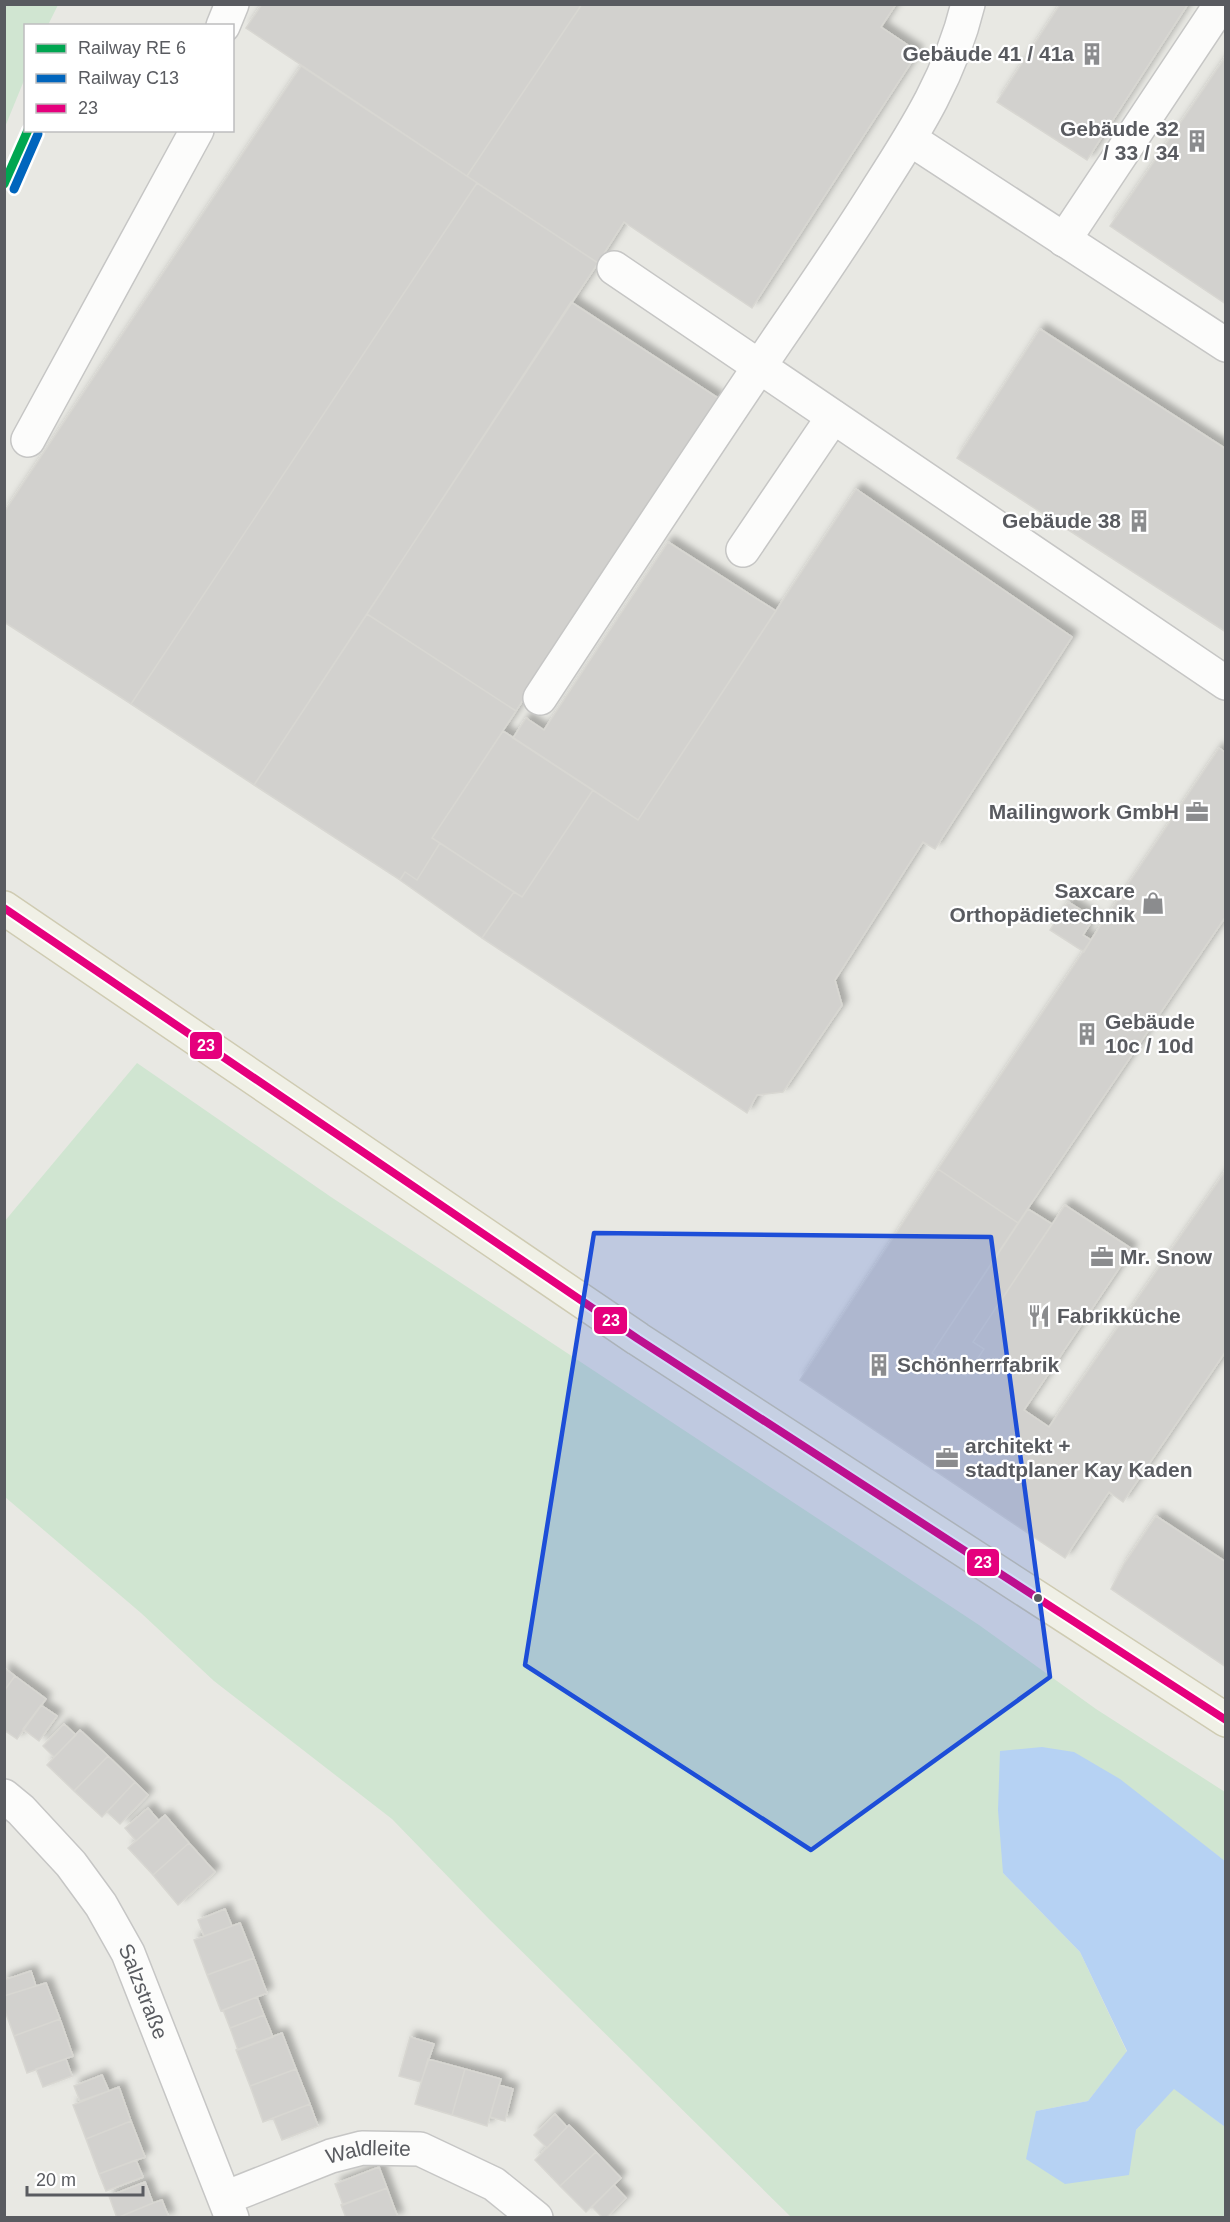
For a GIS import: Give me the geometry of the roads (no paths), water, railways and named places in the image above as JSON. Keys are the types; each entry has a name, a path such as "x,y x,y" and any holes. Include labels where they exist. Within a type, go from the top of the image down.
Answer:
{"main road":[{"path":"4,908 638,1339 1226,1720"}],"street":[{"path":"225,24 232,4"},
{"path":"540,699 910,139 950,62 968,4"},
{"path":"1064,240 1221,4"},
{"path":"28,440 196,132"},
{"path":"910,139 1226,345"},
{"path":"614,268 1226,683"},
{"path":"743,550 833,417"},
{"name":"Salzstraße","path":"4,1796 21,1810 72,1864 101,1905 122,1944 228,2208"},
{"name":"Waldleite","path":"228,2208 331,2156 362,2148 420,2149 494,2184 536,2217"}],"water":[{"path":"1042,1747 1074,1752 1120,1779 1225,1861 1225,2127 1174,2089 1136,2130 1129,2175 1065,2184 1026,2159 1036,2111 1088,2101 1127,2051 1080,1952 1003,1873 998,1810 1000,1751"}],"rail line":[{"name":"C13","path":"14,189 38,134"}],"place":[{"name":"Gebäude 41 / 41a","path":"1092,54"},
{"name":"Gebäude 32 / 33 / 34","path":"1197,141"},
{"name":"Gebäude 38","path":"1139,521"},
{"name":"Mailingwork GmbH","path":"1197,812"},
{"name":"Saxcare Orthopädietechnik","path":"1153,903"},
{"name":"Gebäude 10c / 10d","path":"1087,1034"},
{"name":"Mr. Snow","path":"1102,1257"},
{"name":"Fabrikküche","path":"1039,1316"},
{"name":"Schönherrfabrik","path":"879,1365"},
{"name":"architekt + stadtplaner Kay Kaden","path":"947,1458"}]}
